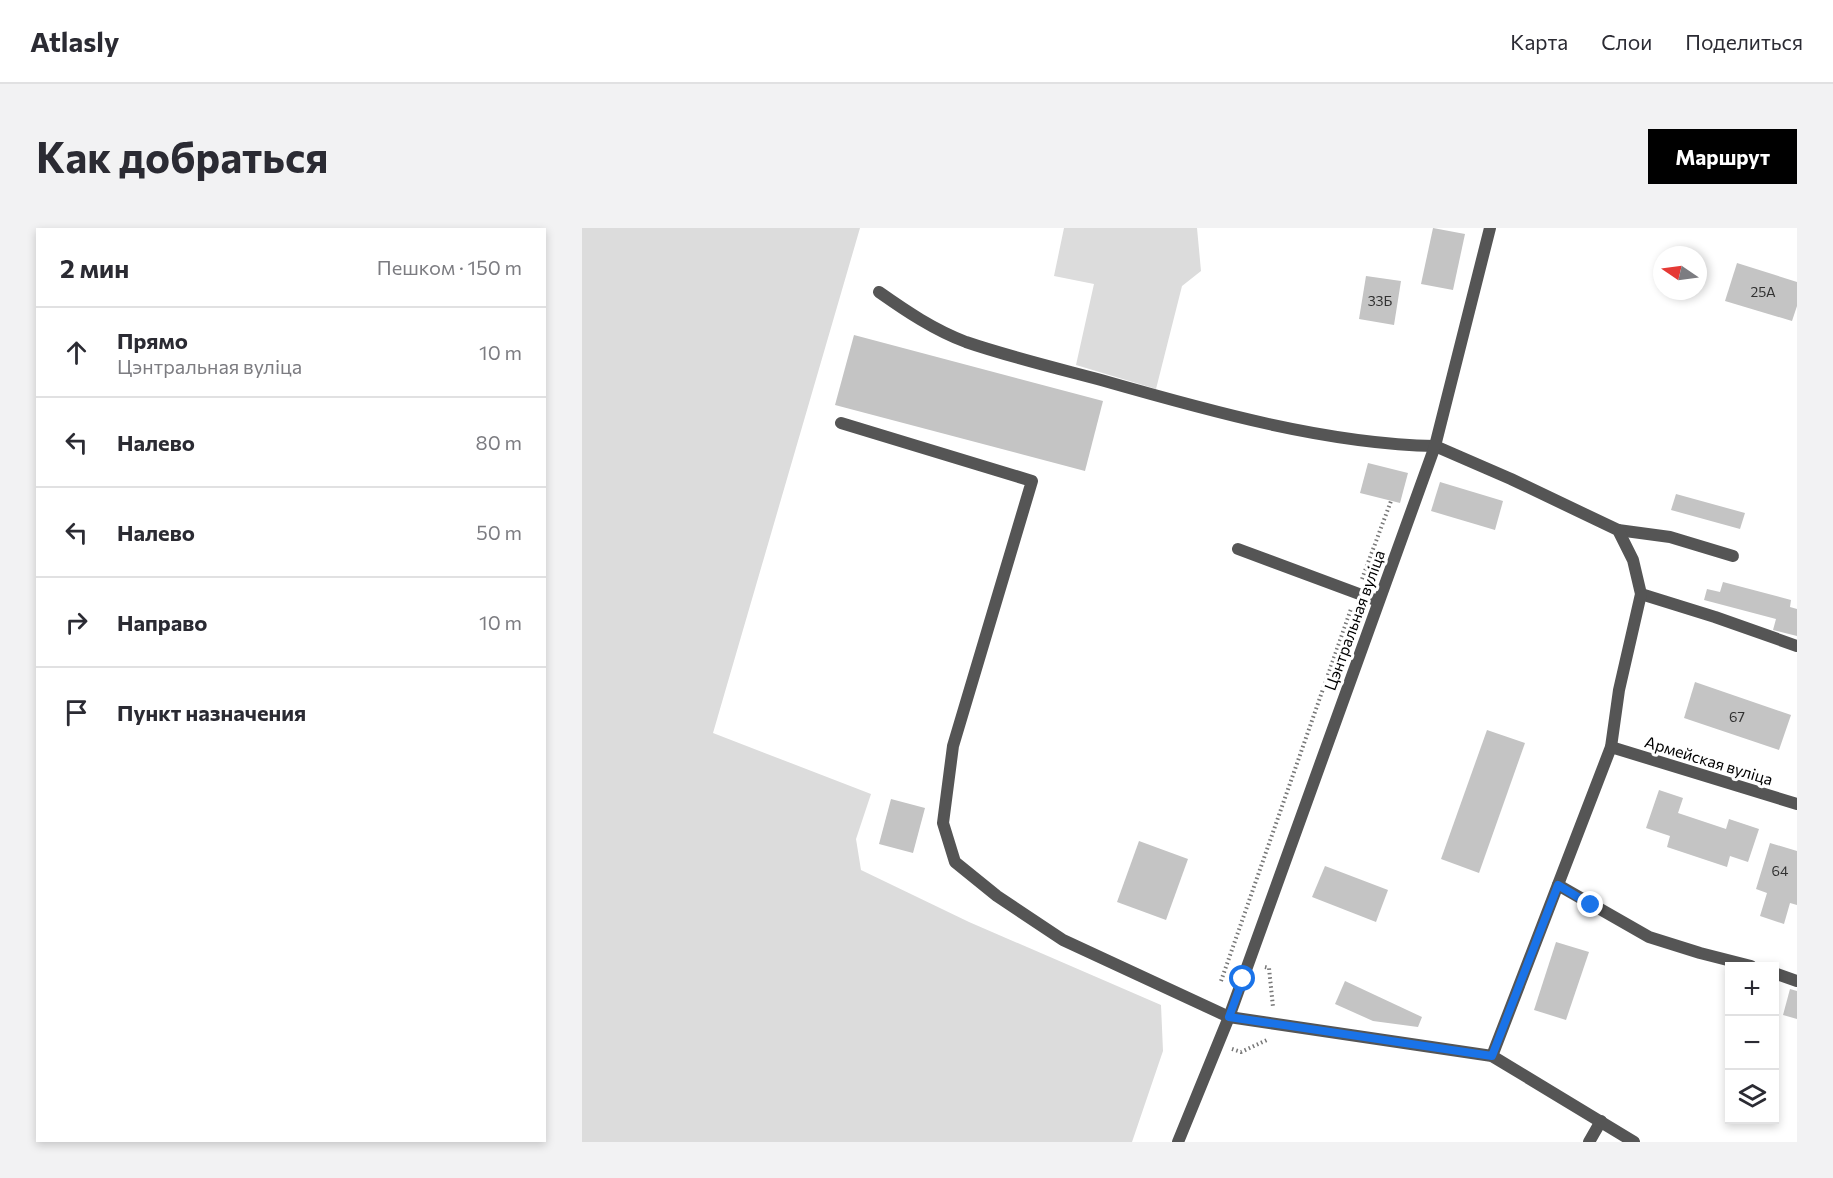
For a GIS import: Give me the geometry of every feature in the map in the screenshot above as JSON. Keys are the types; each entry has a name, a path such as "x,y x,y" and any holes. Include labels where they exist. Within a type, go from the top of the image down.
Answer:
{"street":[{"name":"Цэнтральная вуліца","path":"1178,1142 1229,1017 1435,446 1490,228"},
{"path":"879,292 917,318 964,341 1172,400 1308,432 1400,446 1435,446 1618,530 1670,537 1733,556"},
{"path":"841,423 1032,481 953,747 943,823 955,862 997,896 1063,940 1229,1017 1492,1056 1635,1142"},
{"path":"1492,1056 1611,747 1618,690 1641,594 1634,560 1618,530"},
{"path":"1238,549 1378,601"},
{"path":"1641,594 1797,646"},
{"name":"Армейская вуліца","path":"1611,747 1797,804"},
{"path":"1558,885 1649,937 1735,962"},
{"path":"1779,975 1797,981"},
{"path":"1589,1142 1600,1122"}],"path":[{"path":"1212,1009 1390,501"}],"shaded area":[{"path":"582,228 860,228 713,733 871,794 856,839 861,870 969,922 1161,1005 1163,1051 1132,1142 582,1142"},
{"path":"1064,228 1197,228 1201,271 1182,286 1156,389 1076,365 1094,284 1054,276"}],"building":[{"path":"1433,228 1465,234 1453,290 1421,284"},
{"path":"1737,263 1797,282 1797,306 1792,321 1725,301"},
{"path":"1366,276 1401,281 1394,325 1359,319"},
{"path":"854,335 1103,401 1085,471 835,405"},
{"path":"1368,463 1408,473 1400,503 1360,493"},
{"path":"1440,482 1503,501 1495,530 1431,511"},
{"path":"1676,494 1745,513 1740,529 1671,510"},
{"path":"1723,582 1791,600 1790,607 1797,609 1797,636 1773,630 1776,619 1704,600 1707,589 1720,592"},
{"path":"1695,682 1791,715 1779,750 1684,718"},
{"path":"1487,730 1525,743 1479,873 1441,859"},
{"path":"1659,790 1683,798 1678,813 1726,829 1729,819 1759,829 1748,862 1730,856 1727,867 1667,847 1670,836 1646,828"},
{"path":"891,799 925,808 913,853 879,844"},
{"path":"1139,841 1188,859 1166,920 1117,902"},
{"path":"1770,843 1797,851 1797,905 1790,903 1784,924 1760,916 1767,893 1756,889"},
{"path":"1325,866 1388,890 1376,922 1312,897"},
{"path":"1556,942 1589,952 1566,1020 1534,1010"},
{"path":"1345,981 1422,1017 1418,1027 1373,1021 1335,1004"},
{"path":"1790,989 1797,991 1797,1019 1783,1015"}],"route":[{"path":"1243,979 1229,1017 1492,1056 1558,885 1591,905"}]}
